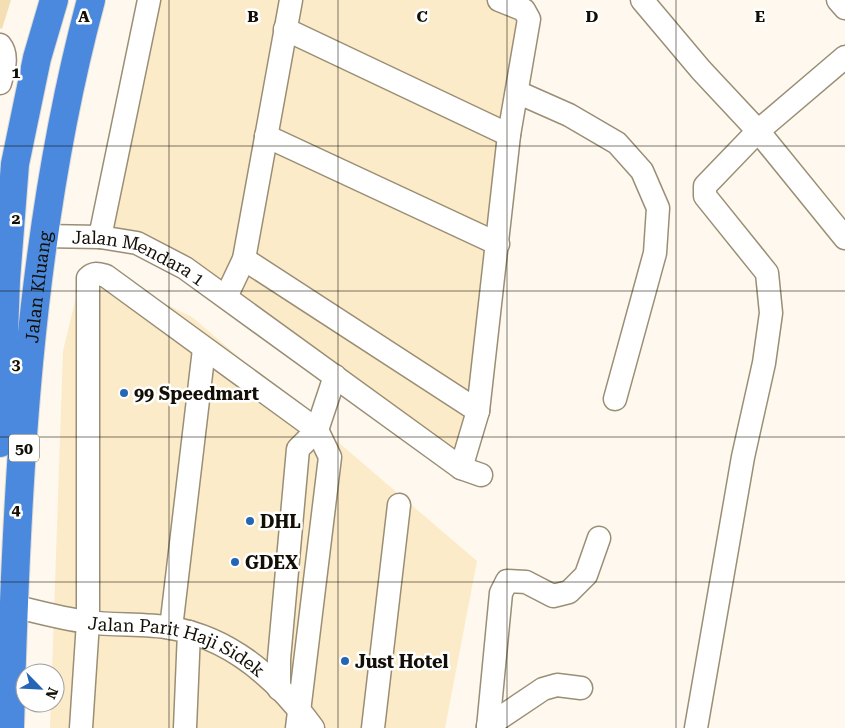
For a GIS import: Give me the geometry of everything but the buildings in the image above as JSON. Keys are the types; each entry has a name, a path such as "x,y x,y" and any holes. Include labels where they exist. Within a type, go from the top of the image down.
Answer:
{"highway":[{"name":"Jalan Kluang","path":"0,442 6,280 15,164 28,100 54,0"},
{"name":"Jalan Kluang","path":"10,728 13,606 28,388 44,236 53,168 91,0"},
{"path":"15,164 26,146 32,142 45,147 53,168"}],"street":[{"path":"100,237 149,0"},
{"path":"226,297 244,258 291,0"},
{"path":"244,258 478,411 510,136 529,19 524,10 499,0"},
{"path":"642,0 758,131 845,238"},
{"path":"838,0 845,8"},
{"path":"286,29 510,136"},
{"path":"0,45 4,50 5,58 0,84"},
{"path":"696,728 743,457 764,363 771,313 767,273 705,196 705,186 758,131 845,56"},
{"path":"0,90 28,100"},
{"path":"516,92 569,115 617,143 642,171 658,208 655,253 615,399"},
{"path":"266,136 498,244"},
{"name":"Jalan Mendara 1","path":"44,236 100,237 136,243 185,268 471,471 478,411"},
{"path":"81,728 88,622 88,278 92,274 106,276 317,430 330,458 298,718"},
{"path":"185,728 180,630 204,349"},
{"path":"279,689 278,659 298,449 317,430 335,376"},
{"path":"373,728 399,505"},
{"path":"488,727 501,592 507,581 526,582 553,596 569,592 586,575 599,538"},
{"name":"Jalan Parit Haji Sidek","path":"13,606 88,622 180,630 223,644 246,659 279,689 298,718 313,728"},
{"path":"488,727 543,689 557,685 582,688"}],"shaded area":[{"path":"0,0 11,0 2,29 0,28"},
{"path":"143,0 507,0 520,5 464,476 208,291 137,249 92,242"},
{"path":"84,264 192,317 477,561 445,728 50,728 51,713 65,713 65,663 52,663 63,351"}],"place":[{"name":"99 Speedmart","path":"124,393"},
{"name":"DHL","path":"250,521"},
{"name":"GDEX","path":"235,562"},
{"name":"Just Hotel","path":"345,661"}]}
